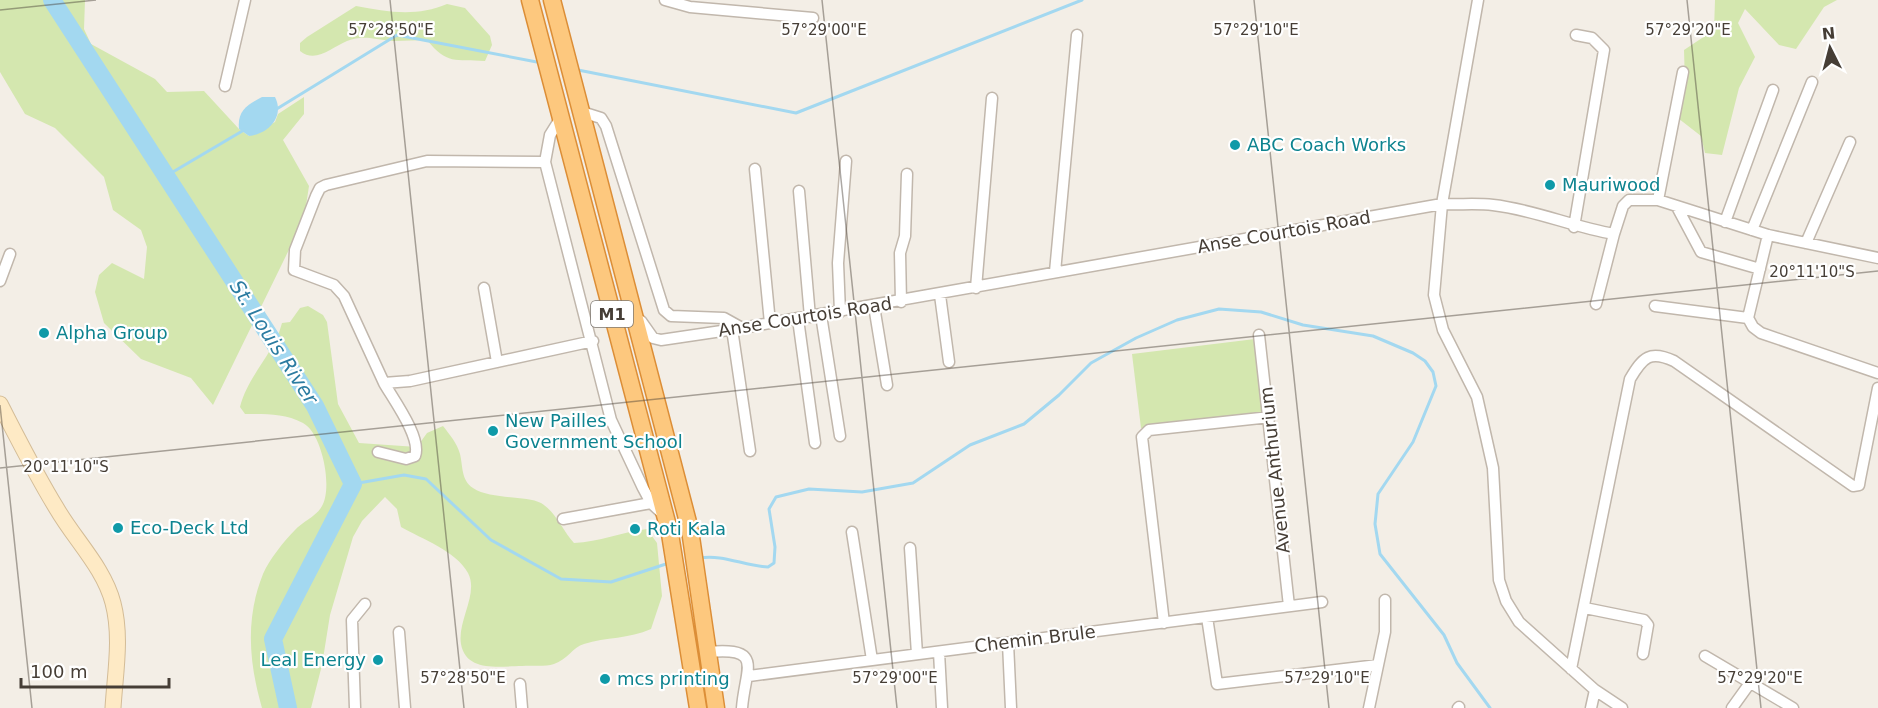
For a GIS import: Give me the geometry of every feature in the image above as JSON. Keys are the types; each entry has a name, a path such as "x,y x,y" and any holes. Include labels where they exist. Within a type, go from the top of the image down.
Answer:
{"highway":[{"name":"M1","path":"530,0 668,526 698,708"},
{"name":"M1","path":"552,0 690,530 716,708"}],"main road":[{"path":"0,404 57,509 104,580 113,602 117,623 117,648 113,708"}],"street":[{"path":"225,86 245,0"},
{"path":"665,0 690,7 813,18"},
{"path":"1478,0 1442,204 1434,295 1443,330 1477,397 1493,468 1499,580 1506,601 1519,622 1595,690 1622,708"},
{"path":"1055,272 1077,35"},
{"path":"1574,227 1604,50 1592,38 1576,35"},
{"path":"1658,200 1683,72"},
{"path":"1752,230 1812,82"},
{"path":"1725,222 1773,90"},
{"path":"976,288 992,98"},
{"path":"582,112 601,118 606,126 664,310 671,316 724,318 737,329 750,451"},
{"path":"560,119 550,135 545,162 593,341 611,420 651,503 668,526"},
{"path":"1806,243 1850,142"},
{"path":"378,452 406,459 415,456 417,451 413,434 384,383 344,296 334,285 294,270 295,250 320,188 427,161 545,162"},
{"path":"840,312 838,263 846,162"},
{"path":"755,169 770,323"},
{"path":"901,302 900,253 905,236 907,174"},
{"path":"799,191 815,316 840,436"},
{"path":"1596,304 1614,234 1623,206 1629,200 1658,200 1768,235 1878,258"},
{"name":"Anse Courtois Road","path":"661,340 901,302 1055,272 1442,204 1493,205 1528,212 1574,227 1614,234"},
{"path":"1677,207 1701,252 1760,269"},
{"path":"1768,235 1748,318 1753,327 1761,333 1878,373"},
{"path":"0,280 10,254"},
{"path":"484,288 497,362"},
{"path":"628,290 646,331 653,338 661,340"},
{"path":"940,295 949,362"},
{"path":"874,306 887,386"},
{"path":"1655,306 1748,318"},
{"path":"798,319 815,443"},
{"name":"Avenue Anthurium","path":"1259,335 1270,417 1289,606"},
{"path":"649,371 651,349 661,340"},
{"path":"384,383 410,381 593,341"},
{"path":"1571,669 1630,379 1639,364 1648,357 1660,354 1674,361 1853,486 1859,485 1878,388"},
{"path":"1164,623 1142,437 1149,430 1270,417"},
{"path":"563,519 651,503"},
{"path":"852,532 872,660"},
{"path":"910,548 917,654"},
{"path":"1369,708 1386,619 1385,600"},
{"name":"Chemin Brule","path":"749,676 1322,602"},
{"path":"355,708 352,620 365,604"},
{"path":"1584,608 1644,620 1648,624 1643,654"},
{"path":"1207,617 1217,684 1378,665"},
{"path":"399,632 405,708"},
{"path":"1008,643 1011,708"},
{"path":"708,652 734,650 743,654 748,664 749,676 742,708"},
{"path":"939,651 942,708"},
{"path":"1705,656 1793,708"},
{"path":"1732,708 1750,683"},
{"path":"519,684 522,708"},
{"path":"1591,708 1595,690"}],"green space":[{"path":"0,0 85,0 84,29 91,44 155,79 167,92 204,91 239,129 249,136 275,122 278,114 304,97 304,114 283,140 309,186 304,219 213,405 191,378 141,359 104,323 95,292 99,275 112,263 144,279 147,247 141,230 113,210 104,177 55,128 25,114 0,72"},
{"path":"1715,0 1837,0 1824,7 1796,49 1779,45 1745,9 1738,23 1755,57 1739,88 1722,155 1705,153 1701,136 1674,115 1685,84 1684,50 1714,30"},
{"path":"447,4 465,8 490,36 492,45 485,61 446,57 427,40 394,41 359,38 347,41 318,55 306,55 300,51 300,43 307,37 356,6 413,12"},
{"path":"308,306 323,315 327,322 338,404 359,443 417,447 427,433 443,426 457,446 464,477 469,485 480,492 541,503 551,511 574,543 647,529 657,543 662,596 651,629 634,635 584,644 563,660 550,665 495,667 477,664 464,653 461,644 462,626 471,590 468,573 463,565 447,552 401,527 397,509 385,497 362,521 353,537 330,615 322,665 311,708 262,708 254,674 251,641 251,624 257,591 263,574 277,551 301,524 317,513 322,506 325,497 326,474 316,438 303,423 282,416 245,414 240,407 282,323 290,322 300,308"},
{"path":"1255,339 1264,413 1141,428 1132,354"}],"water":[{"path":"262,97 275,97 278,104 276,118 262,132 249,136 239,129 241,113"}],"waterway":[{"name":"St. Louis River","path":"52,0 315,406 353,484 273,639 288,708"},
{"path":"578,70 796,113 1082,0"},
{"path":"275,110 397,35 542,63"},
{"path":"166,176 244,130"},
{"path":"700,558 725,559 768,567 774,563 775,547 769,509 776,497 809,489 862,492 913,483 970,445 1024,424 1059,395 1091,363 1136,338 1177,320 1219,309 1261,312 1303,325 1373,336 1413,353 1425,361 1433,372 1436,386 1413,442 1378,494 1375,524 1380,554 1444,635 1457,663 1490,708"},
{"path":"353,484 404,475 426,479 491,540 561,579 611,582 669,563"}],"place":[{"name":"ABC Coach Works","path":"1235,145"},
{"name":"Mauriwood","path":"1550,185"},
{"name":"Alpha Group","path":"44,333"},
{"name":"New Pailles Government School","path":"493,431"},
{"name":"Eco-Deck Ltd","path":"118,528"},
{"name":"Roti Kala","path":"635,529"},
{"name":"Leal Energy","path":"378,660"},
{"name":"mcs printing","path":"605,679"}]}
